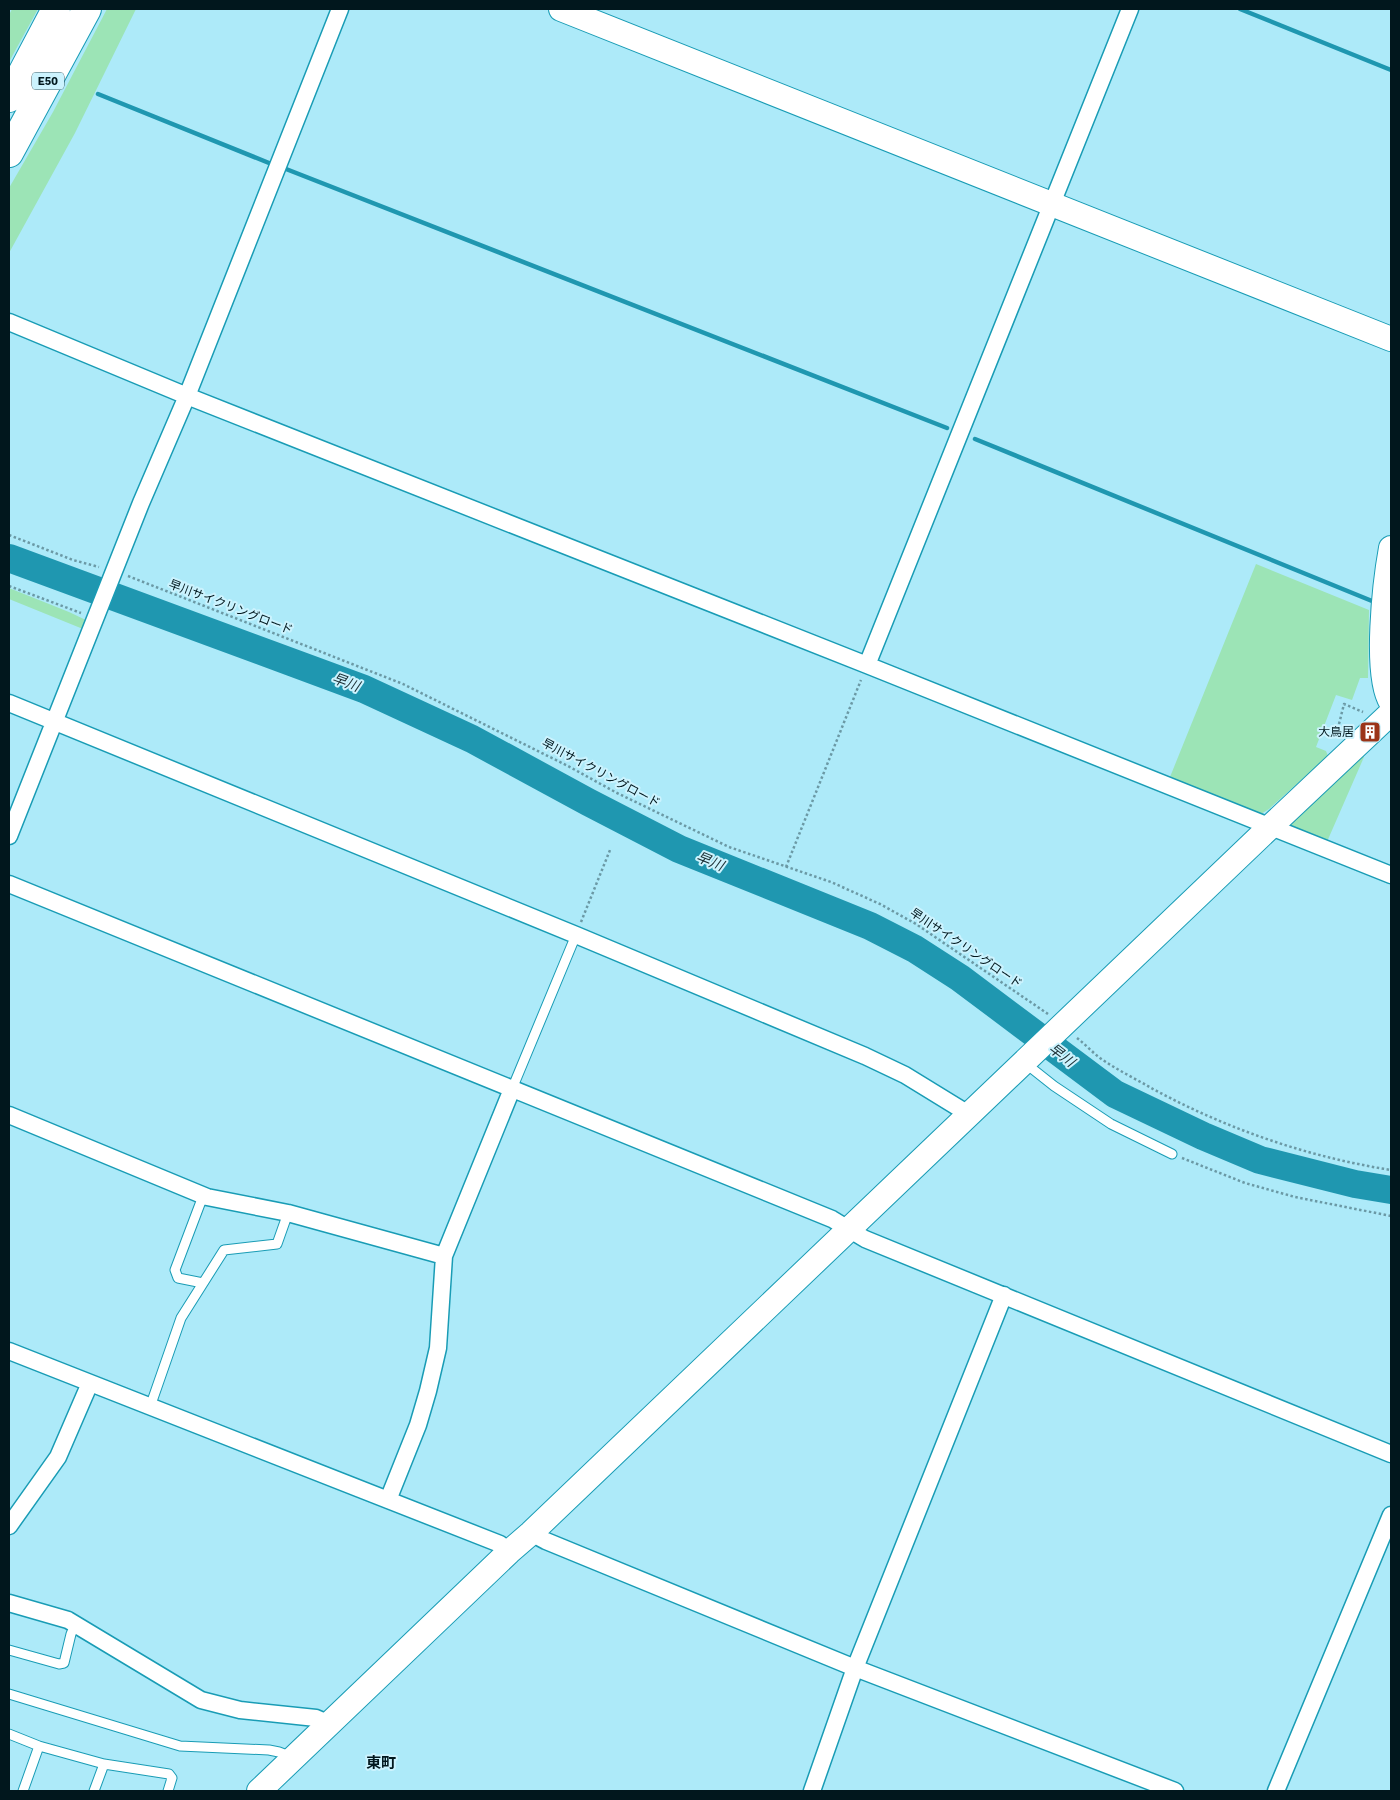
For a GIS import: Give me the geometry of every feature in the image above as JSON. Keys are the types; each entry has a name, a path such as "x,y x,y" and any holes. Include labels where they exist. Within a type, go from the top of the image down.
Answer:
{"highway":[{"name":"E50","path":"9,98 56,9"},
{"name":"E50","path":"9,153 87,9"}],"street":[{"path":"9,836 96,619 117,573 142,503 187,396 340,9"},
{"path":"560,9 1391,339"},
{"path":"867,665 1130,9"},
{"path":"9,322 187,396 867,665 1391,876"},
{"path":"1391,548 1384,598 1382,644 1385,688 1391,702"},
{"path":"9,703 576,935 878,1062 904,1075 969,1116"},
{"path":"260,1791 1391,713"},
{"path":"9,884 832,1219 864,1239 1391,1454"},
{"path":"388,1500 418,1425 428,1392 438,1348 444,1256 512,1089"},
{"path":"9,1115 202,1196 288,1213 444,1256"},
{"path":"812,1791 856,1668 1004,1295"},
{"path":"9,1351 500,1544 509,1552"},
{"path":"9,1526 58,1458 90,1383"},
{"path":"1276,1791 1391,1514"},
{"path":"531,1533 546,1541 856,1668 1174,1791"},
{"path":"9,1603 68,1620 201,1700 240,1710 316,1718 330,1724"}],"lane":[{"path":"512,1089 576,935"},
{"path":"1026,1061 1054,1086 1111,1124 1172,1154"},
{"path":"202,1196 175,1270 178,1278 203,1283"},
{"path":"150,1406 181,1318 224,1250 276,1244 288,1213"},
{"path":"9,1650 59,1664 64,1663 70,1634 75,1625"},
{"path":"9,1694 180,1746 269,1750 294,1758"},
{"path":"9,1734 39,1746 104,1764 169,1774 172,1778 168,1791"},
{"path":"22,1791 39,1746"},
{"path":"94,1791 104,1764"}],"path":[{"name":"早川サイクリングロード","path":"9,535 73,560 117,573 403,684 471,716 674,821 729,846 831,882 880,904 916,924 1061,1027 1100,1058 1205,1116 1294,1148 1364,1166 1391,1170"},
{"path":"9,586 96,619"},
{"path":"786,867 867,665"},
{"path":"1339,724 1344,704 1358,710 1368,718"},
{"path":"576,935 610,850"},
{"path":"1172,1154 1270,1190 1295,1197 1391,1216"}],"green space":[{"path":"12,9 38,9 9,62 9,15"},
{"path":"107,9 136,9 75,133 9,253 9,188 53,112"},
{"path":"1256,564 1369,610 1368,678 1360,678 1352,700 1336,695 1316,747 1326,751 1328,756 1261,814 1170,777"},
{"path":"9,588 88,621 83,629 9,599"},
{"path":"1363,756 1326,844 1292,829 1290,825"}],"waterway":[{"path":"1240,9 1391,70"},
{"path":"98,94 269,163"},
{"path":"286,169 947,428"},
{"path":"975,439 1372,601"},
{"name":"早川","path":"9,558 364,689 472,739 679,849 870,926 915,949 960,978 1115,1094 1203,1136 1260,1160 1355,1184 1391,1190"}],"place":[{"name":"大鳥居","path":"1370,732"}],"district":[{"name":"東町","path":"381,1763"}]}
